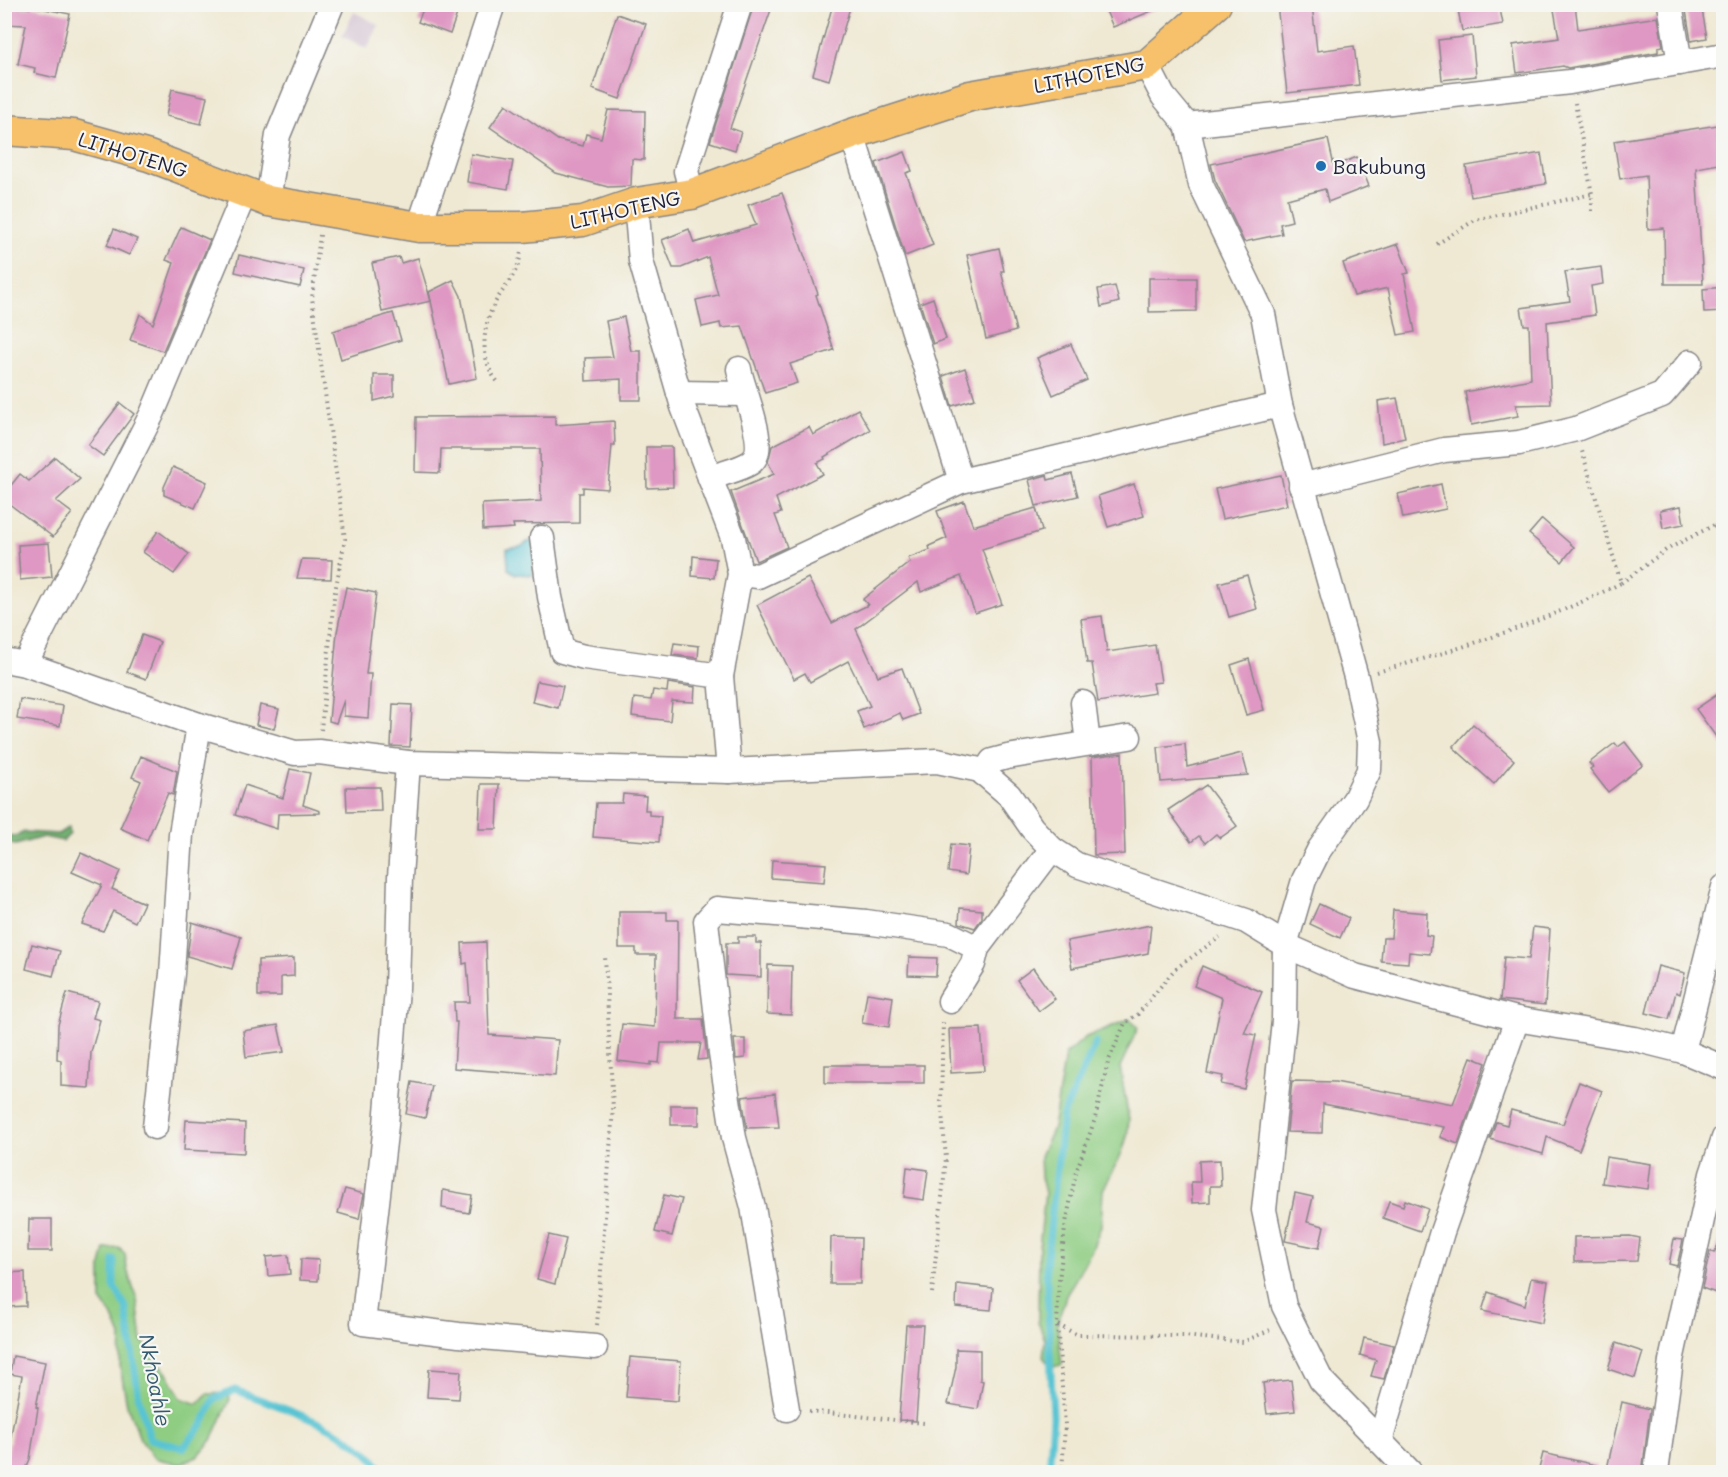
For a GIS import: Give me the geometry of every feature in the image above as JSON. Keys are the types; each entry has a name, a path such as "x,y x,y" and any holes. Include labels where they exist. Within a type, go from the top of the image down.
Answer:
{"main road":[{"name":"LITHOTENG","path":"4,130 74,135 108,143 257,196 323,211 419,227 522,227 583,221 636,203 692,194 852,134 970,96 1147,65 1216,4"}],"street":[{"path":"332,4 278,135 257,196 152,414 15,662 199,724 295,753 319,752 408,763 729,771 937,761 984,774 1009,795 1032,828 1052,849 1077,865 1246,921 1285,945 1355,976 1517,1018 1635,1039 1683,1051 1724,1068"},
{"path":"419,227 493,4"},
{"path":"692,194 686,171 740,4"},
{"path":"1670,4 1680,63"},
{"path":"1187,125 1570,82 1724,55"},
{"path":"1147,65 1163,96 1187,125 1201,185 1263,314 1280,405 1356,677 1370,742 1369,770 1355,799 1319,850 1304,880 1285,945 1284,1020 1264,1209 1284,1306 1321,1380 1410,1473"},
{"path":"852,134 961,481"},
{"path":"636,203 641,261 679,393 733,538 740,574 721,675 729,771"},
{"path":"1301,486 1444,450 1519,443 1576,429 1662,395 1690,362"},
{"path":"710,478 750,463 757,456 758,441 739,369"},
{"path":"679,393 744,394"},
{"path":"740,574 758,576 961,481 1280,405"},
{"path":"542,538 550,597 562,651 584,657 721,675"},
{"path":"1083,703 1088,743"},
{"path":"155,1126 172,974 181,834 199,724"},
{"path":"984,774 992,761 1129,737"},
{"path":"408,763 400,877 397,989 386,1125 363,1323 459,1335 595,1347"},
{"path":"950,1001 973,964 977,948 1052,849"},
{"path":"1683,1051 1724,887"},
{"path":"787,1409 753,1207 734,1138 721,1054 706,921 717,909 866,922 949,934 977,948"},
{"path":"1380,1441 1442,1232 1517,1018"},
{"path":"1656,1473 1671,1361 1712,1174 1724,1138"}],"path":[{"path":"1570,82 1592,194 1592,215"},
{"path":"1437,244 1475,220 1592,194"},
{"path":"319,752 334,597 345,539 312,298 323,211"},
{"path":"497,381 488,370 484,341 494,304 520,264 522,227"},
{"path":"1576,429 1621,583"},
{"path":"1356,677 1461,649 1569,609 1621,583 1666,550 1724,520"},
{"path":"1062,1473 1065,1425 1057,1324 1065,1228 1076,1172 1095,1119 1108,1062 1125,1023 1138,1014 1174,969 1246,921"},
{"path":"595,1347 602,1291 613,1109 605,956"},
{"path":"932,1293 946,1158 941,1101 942,1026 950,1001"},
{"path":"1057,1324 1078,1335 1184,1336 1243,1342 1269,1330 1284,1306"},
{"path":"787,1409 924,1423"}],"shaded area":[{"path":"354,12 379,25 367,49 342,36"}],"green space":[{"path":"69,827 70,834 63,841 43,837 16,845 5,843 5,835 16,836 24,832 58,834"},
{"path":"1130,1019 1138,1028 1120,1067 1129,1120 1127,1136 1122,1153 1103,1190 1101,1226 1092,1250 1066,1296 1057,1324 1062,1365 1051,1367 1043,1357 1045,1340 1038,1322 1039,1248 1045,1193 1041,1177 1040,1156 1053,1128 1065,1055 1086,1037"},
{"path":"119,1248 125,1254 127,1269 137,1300 142,1341 169,1376 181,1398 197,1404 207,1394 228,1393 230,1399 212,1440 197,1457 179,1464 154,1458 140,1439 127,1405 120,1366 121,1336 112,1315 101,1300 101,1266 105,1249"}],"water":[{"path":"529,541 535,544 533,575 516,574 508,569 507,549 520,547"}],"building":[{"path":"425,4 450,4 459,8 450,34 418,22"},
{"path":"754,4 773,4 730,128 741,132 735,150 710,142"},
{"path":"833,4 851,4 829,80 813,75"},
{"path":"1103,4 1166,4 1166,5 1113,27"},
{"path":"1277,4 1312,4 1317,51 1354,46 1359,85 1287,93"},
{"path":"1457,4 1499,4 1503,24 1462,31"},
{"path":"1553,4 1575,4 1578,29 1658,17 1663,46 1658,47 1658,52 1568,68 1563,66 1517,73 1513,45 1559,38"},
{"path":"1685,4 1701,4 1707,38 1691,41"},
{"path":"30,6 70,14 56,78 34,73 35,68 18,64 26,25 4,24 4,7 30,8"},
{"path":"617,14 646,24 620,99 592,89"},
{"path":"1472,36 1476,76 1442,80 1438,40"},
{"path":"172,89 207,97 201,124 166,116"},
{"path":"506,104 558,140 583,146 586,134 601,138 608,110 645,111 644,160 632,159 631,186 608,187 556,173 490,127"},
{"path":"1724,124 1724,163 1696,168 1703,284 1665,284 1664,228 1648,229 1646,175 1620,179 1614,141"},
{"path":"1328,139 1334,166 1357,157 1369,186 1328,202 1325,189 1287,199 1292,221 1280,224 1282,234 1244,242 1215,180 1211,164"},
{"path":"905,152 912,171 906,173 933,245 905,256 876,163"},
{"path":"1541,153 1546,184 1471,197 1466,166"},
{"path":"471,154 513,161 508,189 467,182"},
{"path":"782,193 818,294 816,295 834,350 790,364 797,383 765,393 742,326 721,328 720,323 702,327 696,300 718,295 708,257 681,268 673,268 662,240 689,229 694,243 756,225 748,205"},
{"path":"181,227 210,240 163,351 130,340 140,314 153,324 174,263 166,260"},
{"path":"114,229 137,239 129,255 107,245"},
{"path":"1398,244 1409,273 1404,274 1415,332 1398,335 1388,288 1354,296 1343,263"},
{"path":"999,248 1004,271 1001,271 1016,331 986,339 967,255"},
{"path":"239,255 304,270 300,287 235,272"},
{"path":"399,257 401,263 418,258 431,301 382,312 372,263"},
{"path":"1601,267 1603,284 1591,286 1595,315 1547,322 1551,404 1516,405 1518,416 1471,425 1465,392 1531,379 1529,325 1524,325 1521,308 1570,301 1565,272"},
{"path":"1149,278 1196,278 1196,311 1149,312"},
{"path":"453,280 461,296 477,378 449,384 429,292"},
{"path":"1115,286 1119,302 1101,307 1098,289"},
{"path":"1724,287 1724,312 1704,313 1703,289"},
{"path":"933,298 946,339 933,344 920,303"},
{"path":"393,313 401,340 341,359 333,331"},
{"path":"624,317 631,351 641,351 641,400 621,400 621,379 586,381 585,358 613,357 606,321"},
{"path":"1071,344 1087,380 1053,395 1037,358"},
{"path":"965,368 975,399 952,406 943,376"},
{"path":"374,375 394,375 394,396 374,401"},
{"path":"1397,398 1405,438 1382,443 1378,401"},
{"path":"120,403 134,414 103,456 88,445"},
{"path":"858,409 870,430 817,463 823,474 776,498 781,513 775,515 787,547 756,561 731,492 774,474 768,462 772,446 809,427 813,435"},
{"path":"555,416 555,425 614,421 615,445 612,445 608,489 583,487 583,493 579,493 579,523 513,524 514,528 483,530 482,504 541,501 540,449 441,449 440,473 415,472 416,417"},
{"path":"646,447 672,447 673,487 647,488"},
{"path":"55,457 80,479 56,501 72,513 53,537 4,500 4,494 20,474 29,481"},
{"path":"173,467 207,482 195,508 164,495 164,487"},
{"path":"1072,474 1078,496 1036,506 1029,480 1047,475 1048,480"},
{"path":"1281,475 1287,505 1222,519 1215,489"},
{"path":"1134,484 1144,516 1108,527 1098,496"},
{"path":"1441,484 1446,509 1403,518 1398,494"},
{"path":"964,501 973,526 1036,508 1042,531 982,549 1002,604 975,613 961,576 921,592 918,582 856,629 878,676 902,668 919,714 903,720 900,713 864,729 857,711 870,706 848,661 810,682 805,673 794,679 757,605 808,578 832,623 868,605 863,599 910,562 908,558 930,550 929,546 947,538 937,511"},
{"path":"1681,506 1684,524 1663,528 1660,510"},
{"path":"1542,519 1574,547 1562,562 1529,534"},
{"path":"158,531 189,554 174,574 143,552"},
{"path":"49,543 52,577 20,580 18,545"},
{"path":"693,556 716,559 714,578 692,576"},
{"path":"302,559 332,560 331,579 297,578"},
{"path":"1247,575 1257,609 1229,617 1219,583"},
{"path":"346,587 376,593 366,674 371,674 368,718 344,716 344,700 336,723 329,721 337,632"},
{"path":"1102,616 1107,652 1155,645 1161,682 1153,683 1155,693 1098,702 1092,663 1087,663 1081,619"},
{"path":"142,635 160,642 146,679 127,672"},
{"path":"674,643 699,646 698,658 672,655"},
{"path":"1249,659 1264,710 1246,715 1231,665"},
{"path":"537,681 563,686 558,708 532,702"},
{"path":"668,683 695,687 694,702 672,701 670,721 632,716 634,698 651,700 653,690 667,692"},
{"path":"1724,690 1724,748 1696,709"},
{"path":"20,699 63,706 60,726 17,719"},
{"path":"393,704 412,705 410,747 391,746"},
{"path":"260,705 279,709 274,729 256,725"},
{"path":"1473,724 1514,760 1494,784 1453,747"},
{"path":"1625,742 1643,765 1608,792 1590,769 1593,767 1589,763 1615,743 1618,747"},
{"path":"1185,744 1187,767 1242,753 1248,775 1161,782 1158,747"},
{"path":"1122,753 1125,854 1094,855 1092,757"},
{"path":"141,756 177,771 173,795 168,793 147,840 120,828 141,781 132,777"},
{"path":"290,769 310,773 303,805 320,811 320,813 278,814 277,829 235,815 245,785 283,798"},
{"path":"481,784 499,784 497,829 479,829"},
{"path":"1206,785 1237,826 1220,838 1216,834 1205,843 1199,836 1191,842 1168,810"},
{"path":"346,787 380,787 381,811 347,812"},
{"path":"623,794 646,796 645,810 649,810 649,815 661,816 659,842 593,837 596,803 622,803"},
{"path":"951,844 969,846 966,875 948,872"},
{"path":"81,853 120,871 112,889 144,903 135,922 113,911 103,931 82,924 102,885 72,872"},
{"path":"772,860 826,864 824,882 771,878"},
{"path":"1319,904 1349,918 1340,938 1310,924"},
{"path":"960,908 982,910 982,918 975,928 959,923"},
{"path":"1393,910 1427,913 1426,935 1432,936 1430,954 1409,952 1408,963 1381,961 1383,938 1391,938"},
{"path":"619,912 667,912 667,920 678,920 677,1019 703,1019 707,1059 698,1060 701,1043 661,1043 659,1063 651,1062 651,1065 618,1061 622,1024 655,1027 656,955 636,955 636,948 619,948"},
{"path":"192,922 241,937 232,969 187,956"},
{"path":"1151,925 1148,953 1072,968 1067,941"},
{"path":"1533,927 1550,929 1545,1005 1500,1000 1504,957 1529,959"},
{"path":"738,937 756,937 756,943 761,943 761,977 726,975 726,943 738,943"},
{"path":"486,942 489,1035 558,1040 555,1076 454,1068 457,1022 455,1022 454,1002 470,1002 467,963 463,964 462,943"},
{"path":"32,944 60,951 53,976 26,969"},
{"path":"909,957 937,958 936,976 908,975"},
{"path":"294,958 294,976 281,977 281,996 258,996 258,960"},
{"path":"768,965 792,966 791,1015 767,1014"},
{"path":"1202,966 1262,992 1244,1033 1256,1035 1244,1089 1221,1084 1223,1076 1207,1073 1222,998 1194,986"},
{"path":"1658,966 1685,973 1680,994 1676,992 1669,1019 1646,1013"},
{"path":"1033,968 1055,999 1039,1011 1017,980"},
{"path":"67,993 98,1001 93,1018 100,1020 91,1052 89,1088 61,1086 61,1060 57,1059 58,1025"},
{"path":"867,993 893,997 889,1027 862,1023"},
{"path":"278,1025 284,1052 246,1057 243,1031"},
{"path":"981,1028 984,1071 951,1073 949,1029"},
{"path":"734,1039 745,1039 745,1058 736,1059"},
{"path":"1471,1057 1486,1063 1458,1144 1440,1137 1444,1127 1323,1104 1322,1133 1287,1132 1292,1081 1335,1082 1453,1104"},
{"path":"825,1065 924,1065 924,1083 825,1083"},
{"path":"412,1082 432,1086 425,1118 406,1114"},
{"path":"1579,1082 1602,1091 1579,1150 1547,1137 1543,1154 1490,1139 1496,1122 1507,1125 1511,1110 1563,1124"},
{"path":"775,1093 779,1127 747,1128 742,1097"},
{"path":"671,1105 699,1105 699,1125 671,1125"},
{"path":"186,1120 245,1123 244,1153 184,1150"},
{"path":"1606,1157 1651,1164 1648,1189 1602,1183"},
{"path":"1220,1160 1221,1186 1210,1186 1210,1202 1192,1203 1191,1182 1200,1182 1199,1161"},
{"path":"907,1167 928,1170 924,1200 904,1197"},
{"path":"345,1189 364,1194 359,1219 338,1213"},
{"path":"443,1190 472,1195 469,1213 442,1208"},
{"path":"1295,1193 1313,1197 1307,1222 1324,1226 1319,1248 1285,1241"},
{"path":"664,1195 682,1199 672,1236 655,1232"},
{"path":"1405,1200 1428,1209 1420,1231 1383,1218 1389,1201 1403,1206"},
{"path":"29,1219 52,1219 52,1251 28,1251"},
{"path":"1724,1233 1724,1296 1702,1288 1710,1251 1714,1253"},
{"path":"549,1235 566,1239 555,1284 537,1279"},
{"path":"1630,1236 1640,1238 1637,1261 1574,1262 1574,1237"},
{"path":"831,1237 861,1238 860,1284 830,1284"},
{"path":"1674,1239 1683,1240 1677,1266 1669,1264"},
{"path":"288,1255 290,1274 268,1276 266,1257"},
{"path":"301,1259 319,1260 318,1281 300,1280"},
{"path":"25,1272 26,1306 7,1307 6,1273"},
{"path":"1531,1278 1548,1281 1542,1323 1482,1311 1488,1292 1525,1305"},
{"path":"957,1284 993,1288 991,1310 956,1307"},
{"path":"906,1325 923,1325 916,1421 899,1420"},
{"path":"1364,1338 1394,1345 1384,1379 1371,1376 1376,1360 1360,1355"},
{"path":"1616,1343 1643,1352 1635,1378 1608,1369"},
{"path":"956,1349 980,1350 980,1380 983,1381 978,1409 948,1404 956,1367"},
{"path":"13,1356 45,1362 36,1407 38,1408 30,1459 24,1473 4,1473 22,1376 10,1374"},
{"path":"630,1357 681,1361 678,1401 626,1397"},
{"path":"429,1369 461,1371 459,1399 427,1397"},
{"path":"1291,1380 1295,1411 1267,1414 1263,1383"},
{"path":"1622,1402 1650,1409 1642,1473 1606,1473"},
{"path":"1543,1453 1596,1465 1595,1473 1538,1473"}],"waterway":[{"path":"1049,1472 1053,1417 1046,1265 1063,1115 1096,1042"},
{"name":"Nkhoahle","path":"114,1260 114,1286 126,1307 139,1399 150,1439 183,1448 203,1424 214,1399 235,1390 295,1412 337,1432 372,1457 383,1472"}],"place":[{"name":"Bakubung","path":"1321,166"}]}
